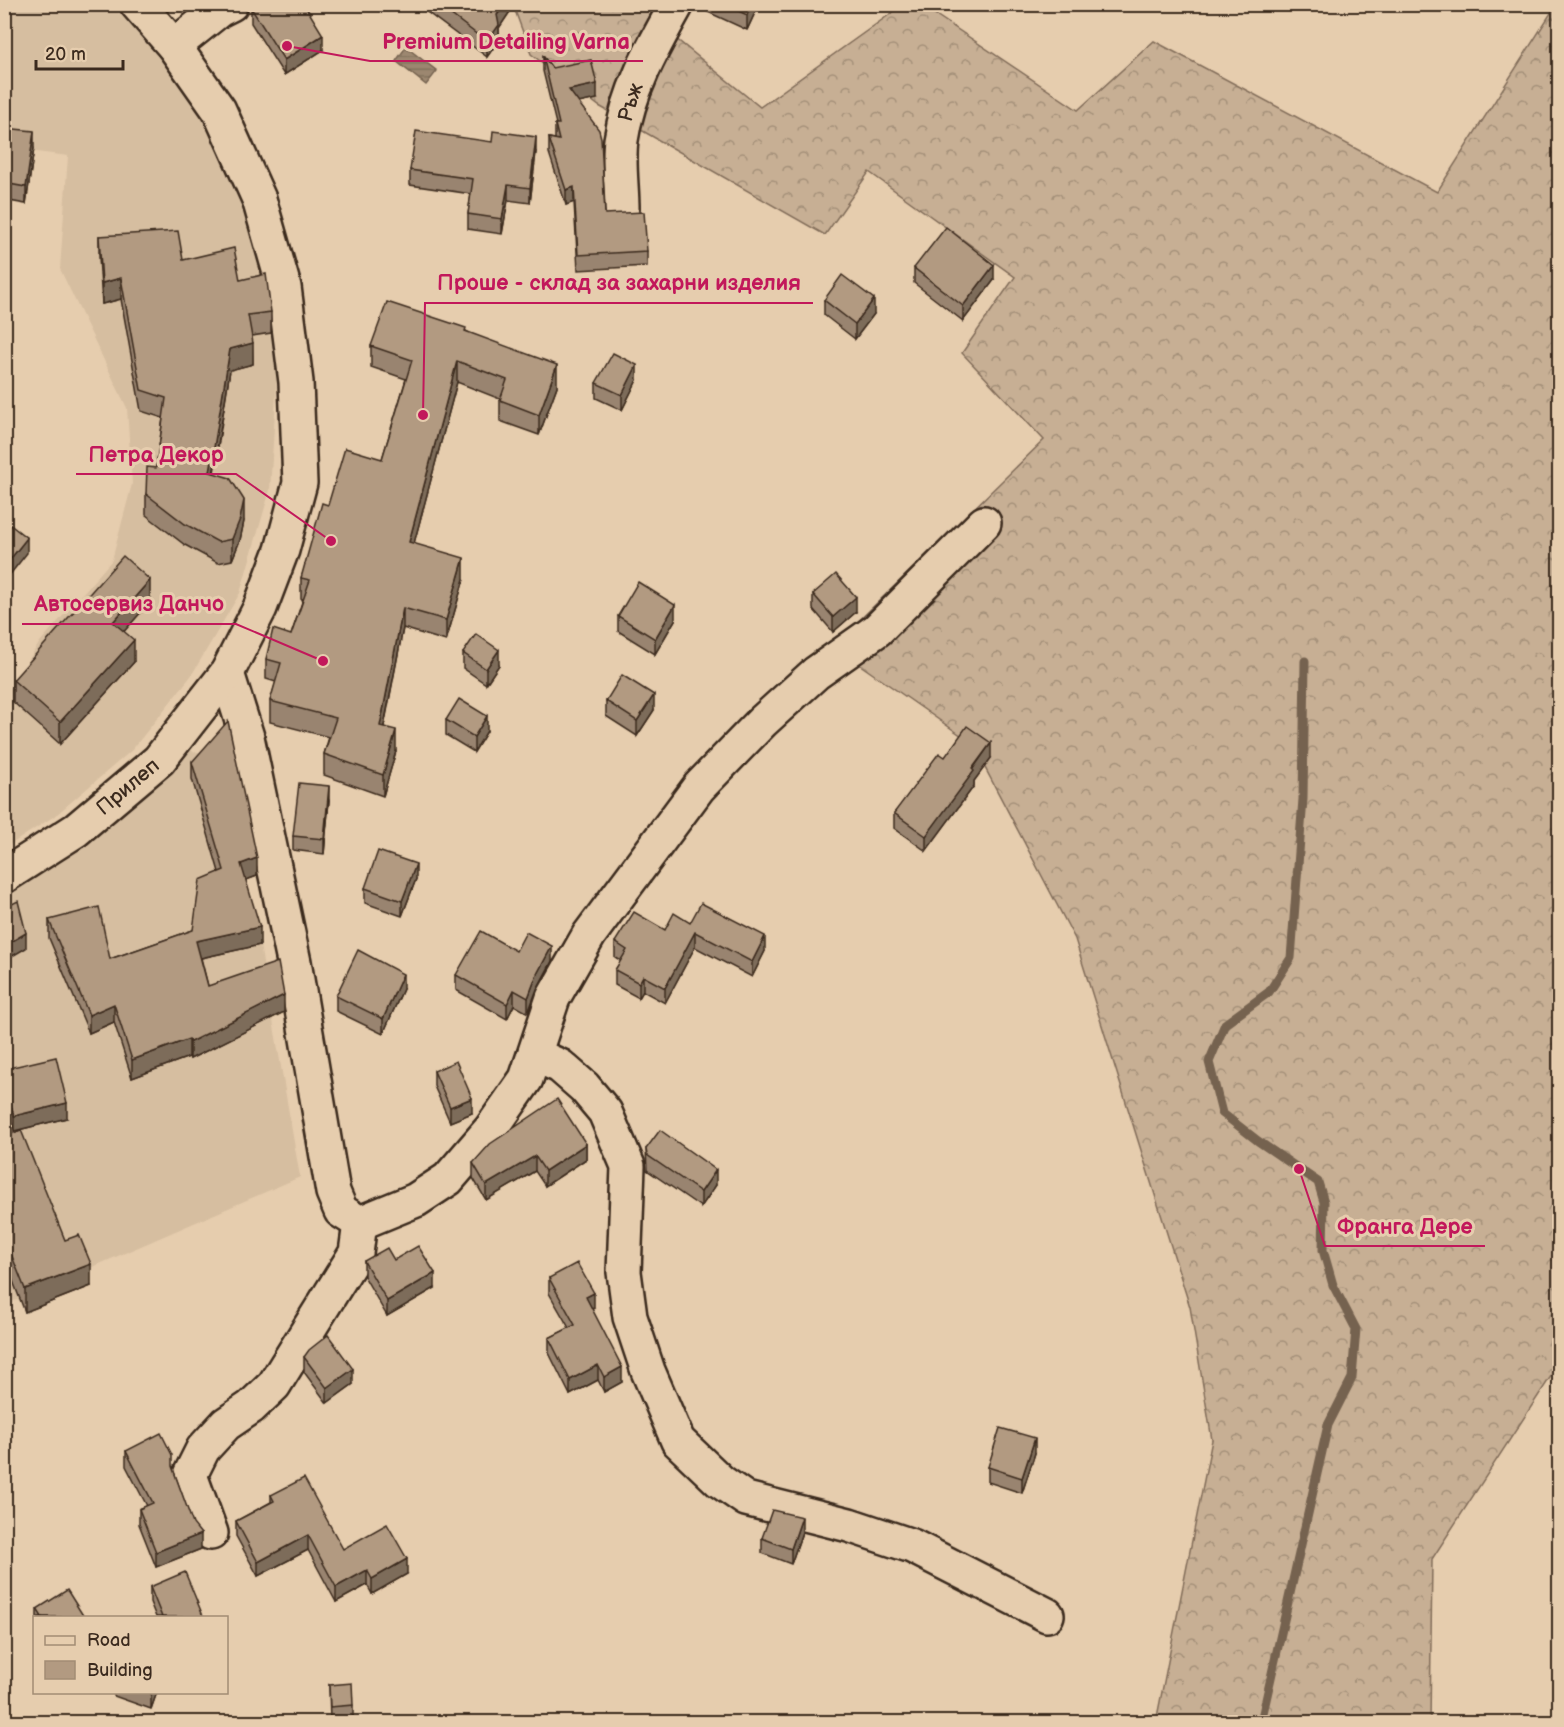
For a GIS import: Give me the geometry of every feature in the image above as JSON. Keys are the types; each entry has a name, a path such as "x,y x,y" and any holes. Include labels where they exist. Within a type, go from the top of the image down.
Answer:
{"street":[{"name":"Прилеп","path":"4,876 76,830 159,760 227,673 260,608 282,550 300,483 296,382 284,287 259,199 219,110 174,46 136,4"},
{"path":"174,46 219,10 231,4"},
{"name":"Ръж","path":"622,209 621,141 631,100 651,49 677,4"},
{"path":"360,1223 417,1200 448,1179 497,1120 526,1079 553,998 589,935 699,788 762,722 816,673 877,630 984,523"},
{"path":"227,673 247,737 294,962 333,1192 341,1211 360,1223"},
{"path":"535,1055 560,1066 591,1095 605,1112 628,1166 624,1272 630,1317 648,1371 678,1441 720,1481 746,1499 849,1525 912,1546 1047,1615"},
{"path":"211,1533 190,1475 203,1449 226,1424 251,1407 274,1385 356,1253 360,1223"}],"shaded area":[{"path":"5,5 111,5 180,76 232,169 261,265 277,380 270,490 240,593 191,676 132,750 56,815 5,848 4,698 40,642 112,560 132,484 127,408 60,269 68,156 5,148"},
{"path":"406,47 437,71 426,85 396,61"},
{"path":"185,750 217,755 260,945 300,1177 5,1305 4,892 31,877"}],"green space":[{"path":"513,5 660,5 653,20 760,107 903,5 921,5 1078,110 1154,41 1437,192 1556,5 1559,5 1559,1364 1432,1559 1430,1722 1156,1722 1212,1440 1190,1307 1075,939 972,743 833,646 1044,440 962,353 1015,277 869,172 825,235 599,106 531,54"}],"building":[{"path":"257,4 304,4 323,35 284,60 251,8"},
{"path":"437,4 505,4 497,15 499,25 487,42"},
{"path":"724,4 752,4 747,15"},
{"path":"543,56 552,68 591,60 597,84 569,90 599,130 605,214 644,212 647,251 578,255 574,187 566,190 549,138 559,140 555,124 559,124"},
{"path":"4,128 34,131 26,187 4,183"},
{"path":"416,131 492,142 493,131 536,137 530,188 508,185 502,219 468,214 473,179 410,170"},
{"path":"946,227 994,265 963,306 914,268"},
{"path":"178,231 183,260 234,248 240,280 266,274 271,312 248,315 253,343 230,349 210,472 230,478 244,500 232,539 218,542 185,524 146,494 147,467 156,468 166,398 141,390 121,278 102,283 99,236"},
{"path":"842,275 874,299 855,324 824,300"},
{"path":"387,302 466,328 465,331 557,365 539,415 500,400 507,380 457,361 409,542 464,558 446,620 403,608 380,726 396,730 383,775 324,754 336,718 270,701 281,663 266,659 273,629 291,635 310,580 301,578 322,503 328,505 345,448 382,459 412,360 371,346"},
{"path":"613,353 637,365 622,395 596,383"},
{"path":"4,520 27,538 4,567"},
{"path":"123,556 150,580 113,622 134,640 60,722 13,680"},
{"path":"836,574 856,597 833,617 813,594"},
{"path":"638,582 675,605 655,639 618,616"},
{"path":"476,634 499,650 486,669 463,653"},
{"path":"622,675 654,695 637,721 606,701"},
{"path":"459,699 487,716 474,737 446,720"},
{"path":"228,721 257,858 241,864 260,927 196,941 208,986 278,962 284,995 190,1042 189,1039 132,1060 114,1004 89,1015 49,920 99,907 110,959 193,930 200,880 224,870 192,762"},
{"path":"967,726 991,743 972,769 974,771 926,836 894,813 939,753 945,757"},
{"path":"299,783 329,786 324,839 293,836"},
{"path":"378,851 416,864 402,901 365,888"},
{"path":"18,901 26,933 4,946 4,908"},
{"path":"701,903 765,936 752,962 695,932 665,988 643,976 639,983 615,970 627,950 615,942 634,912 665,930 674,913 690,923"},
{"path":"481,931 516,951 526,932 552,946 537,974 528,998 514,990 507,1004 456,975"},
{"path":"358,950 403,974 383,1019 336,996"},
{"path":"56,1057 67,1103 14,1116 4,1081 4,1069"},
{"path":"456,1061 472,1098 450,1107 434,1071"},
{"path":"557,1099 586,1144 545,1171 535,1156 486,1185 473,1163 490,1144"},
{"path":"21,1130 65,1240 79,1235 91,1264 25,1289 4,1236 4,1137"},
{"path":"660,1130 716,1170 701,1192 647,1155 646,1149"},
{"path":"418,1246 435,1273 387,1301 364,1261 387,1248 394,1260"},
{"path":"577,1263 594,1293 586,1297 622,1367 604,1377 598,1365 570,1380 549,1338 575,1325 549,1278"},
{"path":"328,1335 353,1369 327,1388 304,1357"},
{"path":"1000,1428 1035,1438 1022,1478 988,1467"},
{"path":"161,1433 172,1455 172,1466 193,1524 201,1534 156,1552 139,1509 153,1503 126,1451"},
{"path":"304,1478 343,1549 387,1524 407,1559 372,1579 367,1570 336,1587 308,1535 258,1562 236,1521 274,1501 271,1495"},
{"path":"772,1510 802,1517 791,1549 762,1538"},
{"path":"185,1572 203,1616 162,1616 150,1587"},
{"path":"67,1590 83,1616 41,1616 37,1609"},
{"path":"352,1683 353,1705 330,1707 329,1685"}],"waterway":[{"path":"1261,1722 1328,1425 1352,1378 1356,1329 1333,1285 1323,1250 1324,1202 1318,1182 1222,1113 1209,1062 1225,1024 1269,992 1291,958 1303,799 1305,661"}],"place":[{"name":"Premium Detailing Varna","path":"287,46"},
{"name":"Проше - склад за захарни изделия","path":"423,415"},
{"name":"Петра Декор","path":"331,541"},
{"name":"Автосервиз Данчо","path":"323,661"},
{"name":"Франга Дере","path":"1299,1169"}]}
